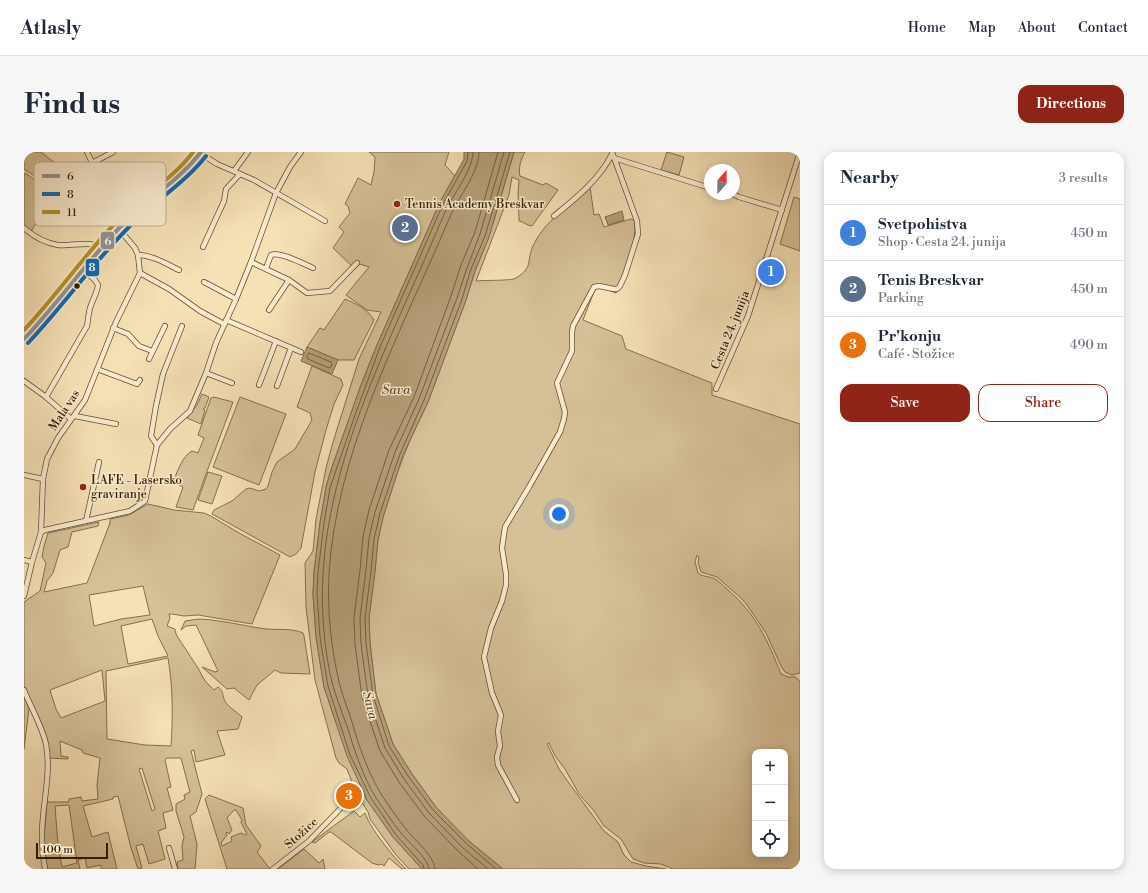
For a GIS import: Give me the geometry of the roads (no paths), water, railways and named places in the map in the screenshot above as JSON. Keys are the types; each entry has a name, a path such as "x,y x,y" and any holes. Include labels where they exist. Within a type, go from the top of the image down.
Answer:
{"main road":[{"path":"166,187 180,176 200,153"},
{"path":"24,339 119,229 120,226"}],"street":[{"path":"87,152 92,162"},
{"path":"94,162 112,152"},
{"path":"234,171 248,152"},
{"path":"41,532 130,511 145,501 157,445 170,429 190,411 206,373 213,351 251,262 276,193 290,167 301,152"},
{"name":"Cesta 24. junija","path":"716,389 748,316 800,152"},
{"path":"200,153 217,164 254,180 324,221"},
{"path":"613,155 704,186"},
{"path":"554,216 597,178 613,155"},
{"path":"517,800 498,765 497,757 500,746 498,731 501,715 492,693 484,663 485,650 506,586 507,578 502,548 503,533 560,432 564,412 557,383 572,351 573,326 594,287 599,286 617,289 620,286 638,234 637,221 613,155"},
{"path":"203,247 224,201 226,189 240,174"},
{"path":"740,197 782,210"},
{"path":"24,228 34,236 55,244 89,244 101,249"},
{"path":"119,229 135,248 138,255 140,273 169,289 200,311 301,352"},
{"path":"266,268 271,255 276,253 313,268"},
{"path":"138,255 154,258 179,270"},
{"path":"251,262 289,280 307,292 330,291 357,263"},
{"path":"46,397 89,320 89,312 98,285 83,270"},
{"name":"Mala vas","path":"24,596 41,532 43,480 47,459 51,450 85,400 113,328 140,273"},
{"path":"269,310 289,280"},
{"path":"204,282 236,299"},
{"path":"148,359 165,326"},
{"path":"157,445 152,436 156,406 164,374 182,326"},
{"path":"113,328 128,334 139,346 152,351"},
{"path":"259,385 276,341"},
{"path":"277,386 291,348"},
{"path":"97,369 137,384 140,380"},
{"path":"206,373 232,383"},
{"path":"24,381 73,418 116,424"},
{"path":"86,521 100,462"},
{"path":"24,475 43,480"},
{"path":"24,560 32,562"},
{"path":"24,690 42,729 46,744 47,788 42,838 45,869"},
{"name":"Stožice","path":"274,869 309,841 340,810"},
{"path":"169,848 175,869"}],"water":[{"name":"Sava","path":"464,152 514,152 489,237 475,271 466,300 428,402 403,455 384,514 378,540 369,618 370,643 376,694 393,744 412,774 436,807 469,841 503,869 422,869 393,837 367,800 347,756 324,687 316,637 313,594 314,572 326,487 361,385 440,202 464,159"},
{"path":"622,211 624,220 608,225 605,217"},
{"path":"307,347 338,360 332,374 301,361"}],"place":[{"name":"Tennis Academy Breskvar","path":"397,204"},
{"name":"Tenis Breskvar","path":"405,228"},
{"name":"Svetpohistva","path":"771,272"},
{"name":"LAFE - Lasersko graviranje","path":"83,487"},
{"name":"Pr'konju","path":"349,796"}]}
